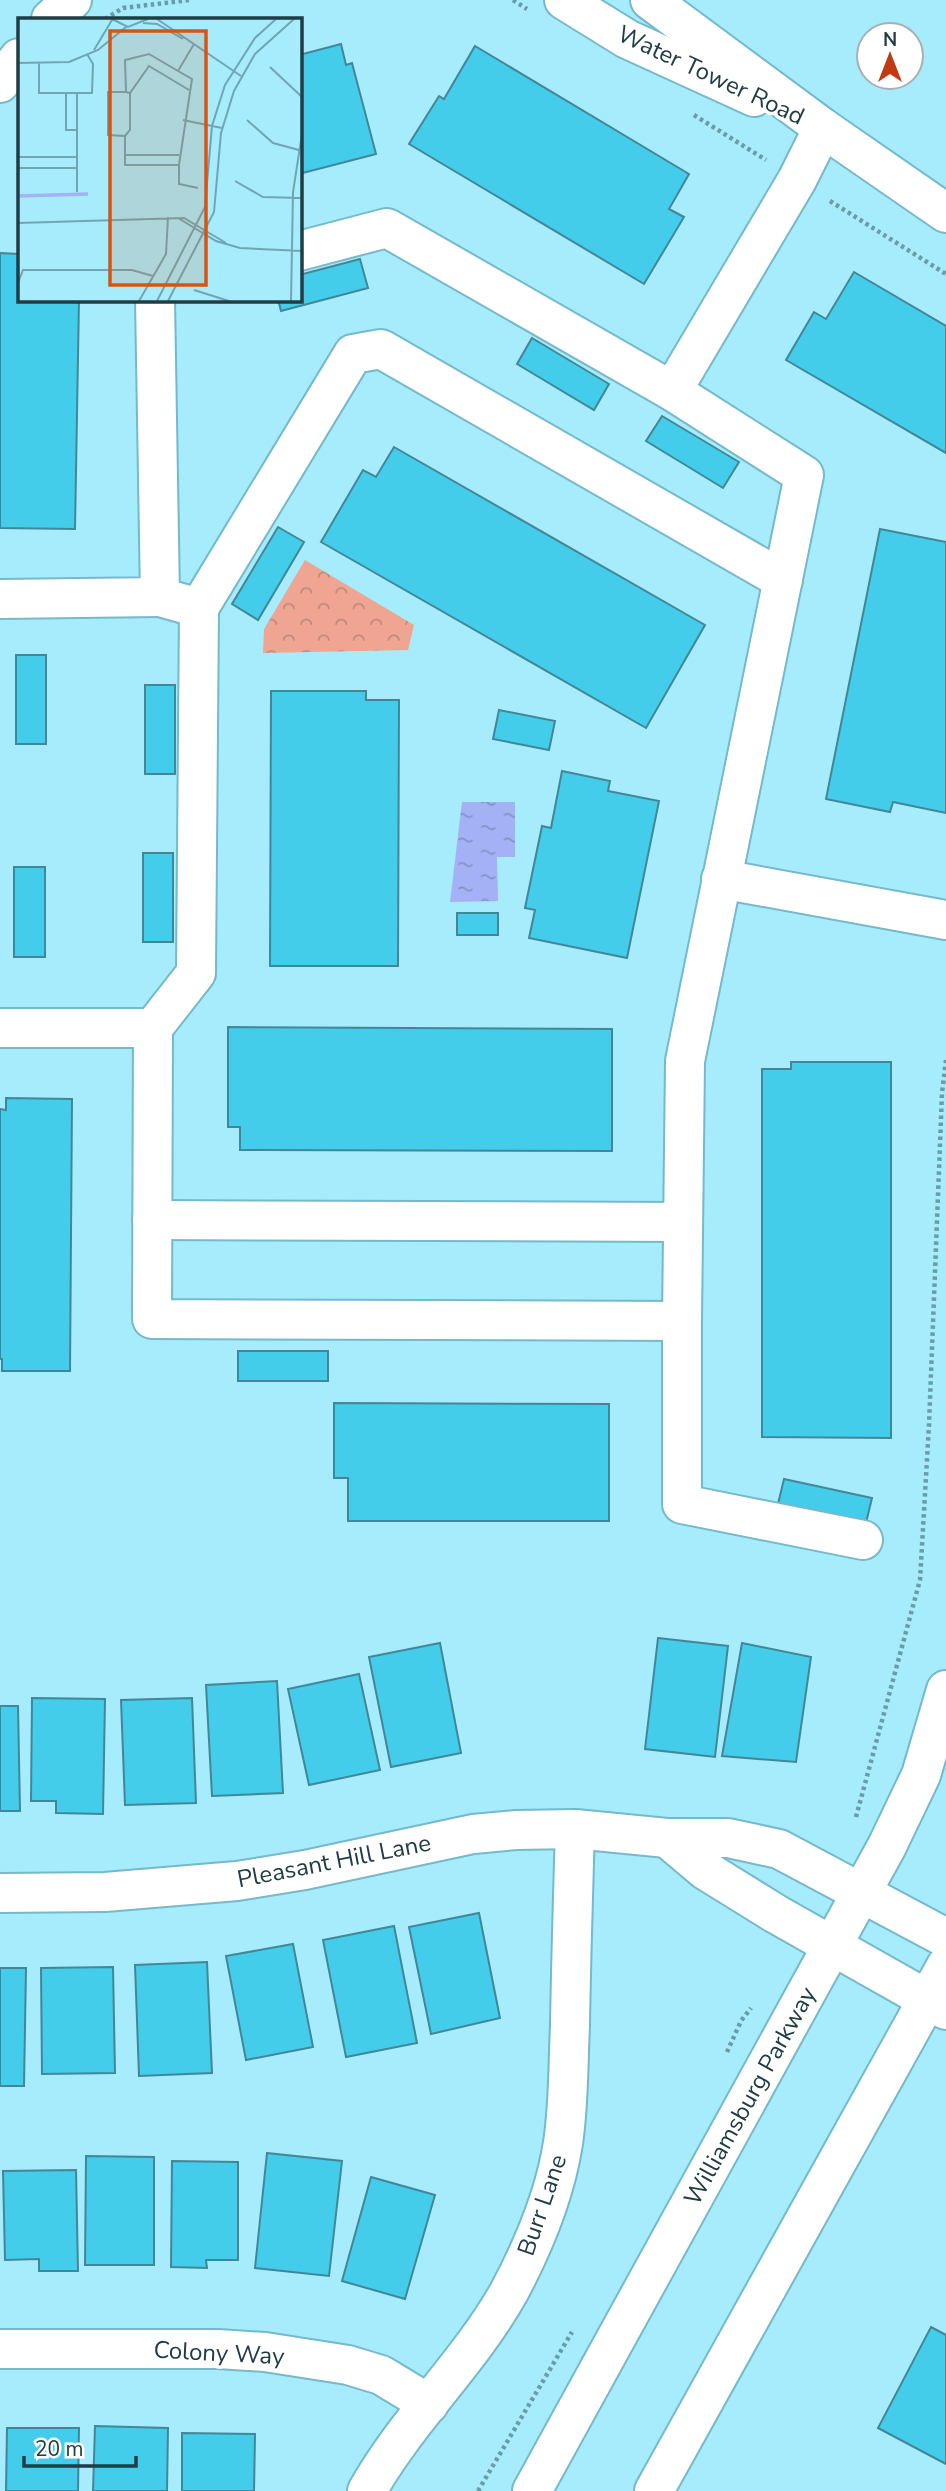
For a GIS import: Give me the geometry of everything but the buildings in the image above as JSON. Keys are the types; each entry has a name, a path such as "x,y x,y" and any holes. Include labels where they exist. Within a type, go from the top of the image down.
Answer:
{"street":[{"path":"52,18 72,0"},
{"name":"Water Tower Road","path":"650,0 823,128 946,213"},
{"name":"Water Tower Road","path":"550,7 823,128"},
{"path":"0,83 18,59"},
{"path":"672,391 797,180 823,128"},
{"path":"301,250 387,228 672,391 804,475 685,1061 682,1504 863,1540"},
{"path":"155,301 160,597"},
{"path":"682,1321 152,1319 153,1028 196,973 199,608 353,354 381,349 783,580"},
{"path":"0,599 160,597 199,608"},
{"path":"721,879 946,920"},
{"path":"0,1028 153,1028"},
{"path":"152,1220 683,1222"},
{"name":"Williamsburg Parkway","path":"532,2491 862,1894 922,1775 946,1690"},
{"name":"Pleasant Hill Lane","path":"0,1893 106,1892 224,1882 305,1870 473,1834 575,1829 667,1838 728,1838 779,1849 946,1938"},
{"name":"Burr Lane","path":"367,2491 390,2454 479,2337 508,2294 533,2244 551,2195 564,2143 568,2092 575,1829"},
{"path":"667,1838 705,1870 937,2005"},
{"path":"654,2491 937,2005 946,1966"},
{"name":"Colony Way","path":"0,2349 218,2349 265,2352 348,2365 381,2375 429,2403"}],"path":[{"path":"106,18 123,8 190,0"},
{"path":"513,0 550,7"},
{"path":"683,108 946,274"},
{"path":"828,1876 853,1827 920,1580 929,1426 941,1107 946,1060"},
{"path":"726,2053 741,2021 757,2000"},
{"path":"478,2491 577,2325"}],"green space":[{"path":"305,560 414,625 408,650 263,653 264,629"}],"water":[{"path":"462,802 515,802 515,857 497,857 498,901 450,902"}]}
